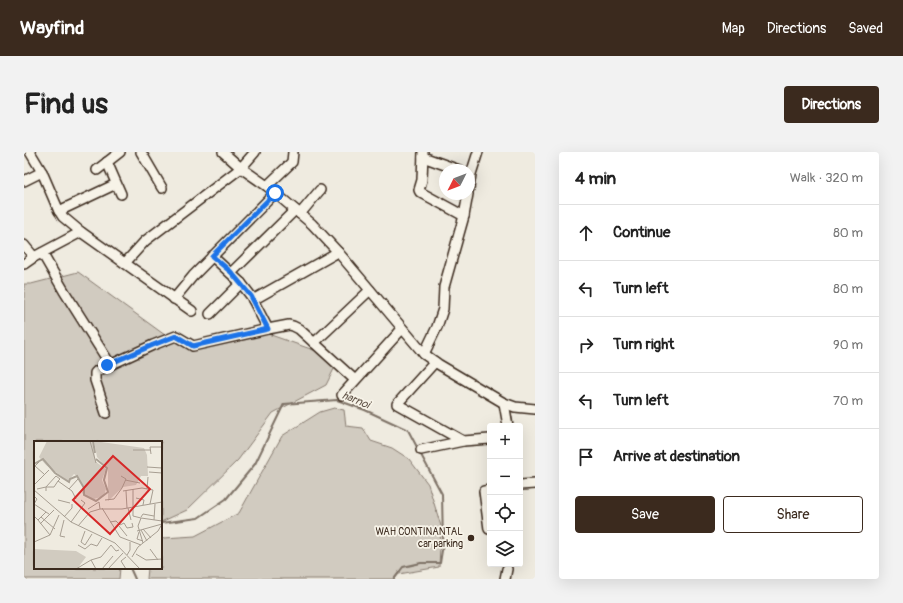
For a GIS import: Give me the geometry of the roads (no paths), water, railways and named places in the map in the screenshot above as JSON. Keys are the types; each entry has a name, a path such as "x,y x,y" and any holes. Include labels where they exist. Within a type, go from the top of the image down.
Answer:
{"street":[{"path":"30,152 42,172 59,212 67,221 192,311"},
{"path":"97,170 120,152"},
{"path":"141,152 162,188"},
{"path":"223,152 241,168 267,186 312,224 338,252 424,354 504,403 515,407 535,409"},
{"path":"125,264 145,241 241,168 256,152"},
{"path":"267,186 292,162 293,152"},
{"path":"474,164 478,152"},
{"path":"446,164 423,154 422,180 419,190 420,192 464,216"},
{"path":"107,162 121,194"},
{"path":"24,181 42,172"},
{"path":"59,212 116,184"},
{"path":"231,272 298,212 320,190"},
{"path":"174,298 212,256 275,193"},
{"path":"424,354 437,327 443,309 444,287 464,216 467,200"},
{"path":"24,264 81,232"},
{"path":"24,245 38,255 64,291 110,364"},
{"path":"253,300 338,252"},
{"path":"212,256 231,272 241,283 253,300 268,329"},
{"path":"210,314 241,283"},
{"path":"314,343 370,290"},
{"path":"106,413 95,380 95,373 110,364 176,336 193,346 268,329 294,326 355,380"},
{"path":"342,395 402,329"},
{"path":"435,362 397,404 463,441"},
{"path":"504,403 507,423"},
{"path":"421,450 463,441 487,439"},
{"path":"523,484 535,484"},
{"path":"487,490 484,491 487,510"},
{"path":"504,579 508,569"}],"waterway":[{"name":"harnoi","path":"162,523 198,518 226,499 255,464 284,404 337,400 365,410 408,430 418,449"},
{"name":"harnoi","path":"394,579 403,567 421,563 440,563 443,544 442,494 420,453"},
{"name":"harnoi","path":"130,569 135,579"}],"place":[{"name":"WAH CONTINANTAL car parking","path":"471,538"}]}
